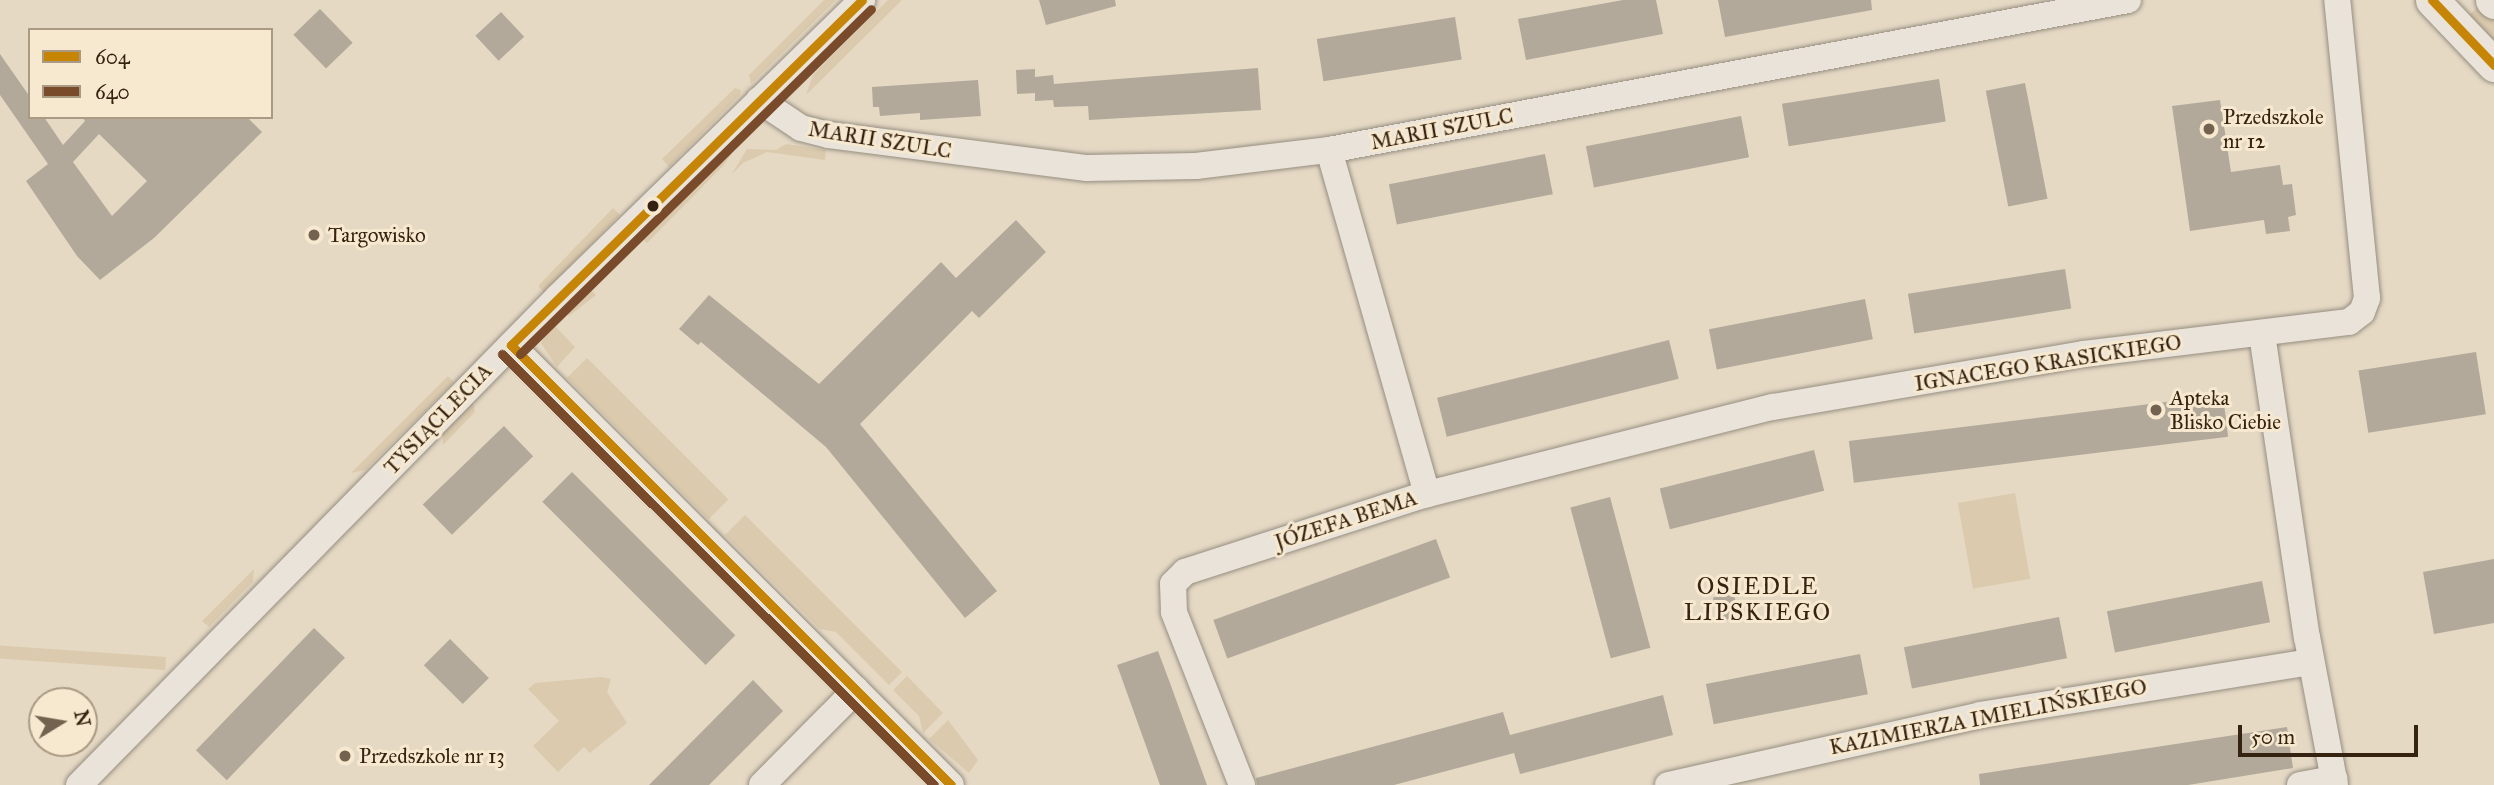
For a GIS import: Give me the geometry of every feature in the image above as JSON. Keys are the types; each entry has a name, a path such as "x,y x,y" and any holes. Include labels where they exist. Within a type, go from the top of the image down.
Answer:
{"street":[{"name":"TYSIĄCLECIA","path":"79,785 511,345 862,0"},
{"name":"MARII SZULC","path":"759,100 790,122 817,133 1074,166 1184,167 1329,150 2128,0"},
{"name":"IGNACEGO KRASICKIEGO","path":"1427,494 1773,407 2115,350 2349,322 2362,312 2367,298 2337,0"},
{"path":"2431,0 2494,65"},
{"name":"JÓZEFA BEMA","path":"1242,785 1174,612 1171,597 1178,577 1427,494 1329,150"},
{"path":"2262,334 2311,662 2334,782 2300,785"},
{"path":"511,345 951,785"},
{"name":"KAZIMIERZA IMIELIŃSKIEGO","path":"1668,785 1980,715 2311,662"},
{"path":"762,785 856,690"}],"shaded area":[{"path":"824,0 836,0 751,84 749,75"},
{"path":"888,0 902,0 806,95 813,75"},
{"path":"2481,4 2494,17 2494,43 2468,16"},
{"path":"735,88 741,90 740,95 669,167 662,159"},
{"path":"743,137 723,166 647,243 639,236"},
{"path":"786,144 826,150 825,160 767,152 743,163 732,174 747,149 776,150"},
{"path":"613,208 620,215 544,292 538,286"},
{"path":"588,287 596,295 569,316 564,311"},
{"path":"552,323 575,347 557,367 541,343"},
{"path":"587,358 728,499 709,519 567,378"},
{"path":"448,376 454,382 365,470 351,473"},
{"path":"473,402 475,412 443,445 443,432"},
{"path":"2015,493 2030,579 1973,589 1958,503"},
{"path":"745,515 902,672 889,685 836,632 820,629 725,535"},
{"path":"254,569 253,582 209,627 202,621"},
{"path":"0,645 166,657 165,670 0,658"},
{"path":"907,676 943,713 923,733 919,716 893,690"},
{"path":"601,677 611,679 607,692 627,723 590,753 584,747 558,772 533,746 559,721 528,689 535,683"},
{"path":"948,720 978,760 969,773 929,739"}],"building":[{"path":"1039,0 1115,0 1116,6 1046,25"},
{"path":"1623,0 1656,0 1663,34 1526,60 1518,19"},
{"path":"1718,0 1871,0 1872,10 1725,37"},
{"path":"320,9 353,43 326,69 293,35"},
{"path":"501,12 524,37 499,61 475,36"},
{"path":"1455,17 1462,59 1323,81 1317,39"},
{"path":"0,54 28,94 28,119 45,119 63,145 85,121 84,119 249,119 262,132 154,238 100,280 77,256 26,181 48,164 0,95","holes":["99,134 147,181 112,216 73,162"]},
{"path":"1258,68 1261,110 1089,120 1088,106 1054,107 1053,100 1035,101 1035,93 1017,94 1016,70 1035,69 1035,77 1053,75 1054,84"},
{"path":"1939,79 1946,121 1789,146 1782,104"},
{"path":"978,80 981,116 920,120 920,113 880,116 879,107 873,107 872,87"},
{"path":"2025,83 2048,199 2008,206 1986,91"},
{"path":"2220,100 2231,172 2280,165 2283,185 2292,184 2296,215 2288,217 2290,231 2266,234 2264,220 2190,231 2172,106"},
{"path":"1741,116 1749,157 1594,187 1586,146"},
{"path":"1545,154 1553,194 1397,225 1389,184"},
{"path":"1016,220 1046,252 979,318 972,311 860,424 997,591 965,618 826,447 701,342 698,345 679,329 709,295 819,384 941,262 956,278"},
{"path":"2065,269 2071,309 1914,333 1908,294"},
{"path":"1865,299 1873,339 1717,370 1709,329"},
{"path":"1669,340 1679,379 1447,437 1437,398"},
{"path":"2476,352 2486,414 2368,433 2358,371"},
{"path":"2223,395 2228,437 1854,483 1849,441"},
{"path":"504,426 533,456 452,535 423,504"},
{"path":"1814,450 1824,491 1670,529 1660,488"},
{"path":"572,472 735,635 706,665 542,502"},
{"path":"1610,497 1650,648 1611,658 1570,508"},
{"path":"1436,539 1450,578 1227,659 1213,620"},
{"path":"2494,559 2494,623 2434,634 2423,572"},
{"path":"2262,581 2270,622 2115,652 2107,611"},
{"path":"1733,592 1740,616 1720,622 1713,598"},
{"path":"2059,617 2067,658 1912,688 1904,647"},
{"path":"314,628 345,658 227,780 196,750"},
{"path":"450,639 489,678 463,704 424,665"},
{"path":"1158,651 1207,785 1160,785 1117,665"},
{"path":"1860,654 1868,694 1714,724 1706,684"},
{"path":"753,680 783,711 709,785 649,785"},
{"path":"1663,695 1673,735 1520,774 1514,753 1394,785 1257,785 1256,778 1503,712 1510,735"},
{"path":"2287,727 2293,768 2188,785 1980,785 1979,774"}],"transit line":[{"name":"604","path":"511,345 862,0"},
{"name":"604","path":"2432,0 2494,65"},
{"name":"640","path":"520,354 871,9"},
{"name":"604","path":"511,345 951,785"},
{"name":"640","path":"502,354 934,785"}],"place":[{"name":"Przedszkole nr 12","path":"2209,129"},
{"name":"Targowisko","path":"314,235"},
{"name":"Apteka Blisko Ciebie","path":"2156,410"},
{"name":"Przedszkole nr 13","path":"345,756"}],"district":[{"name":"OSIEDLE LIPSKIEGO","path":"1758,599"}]}
